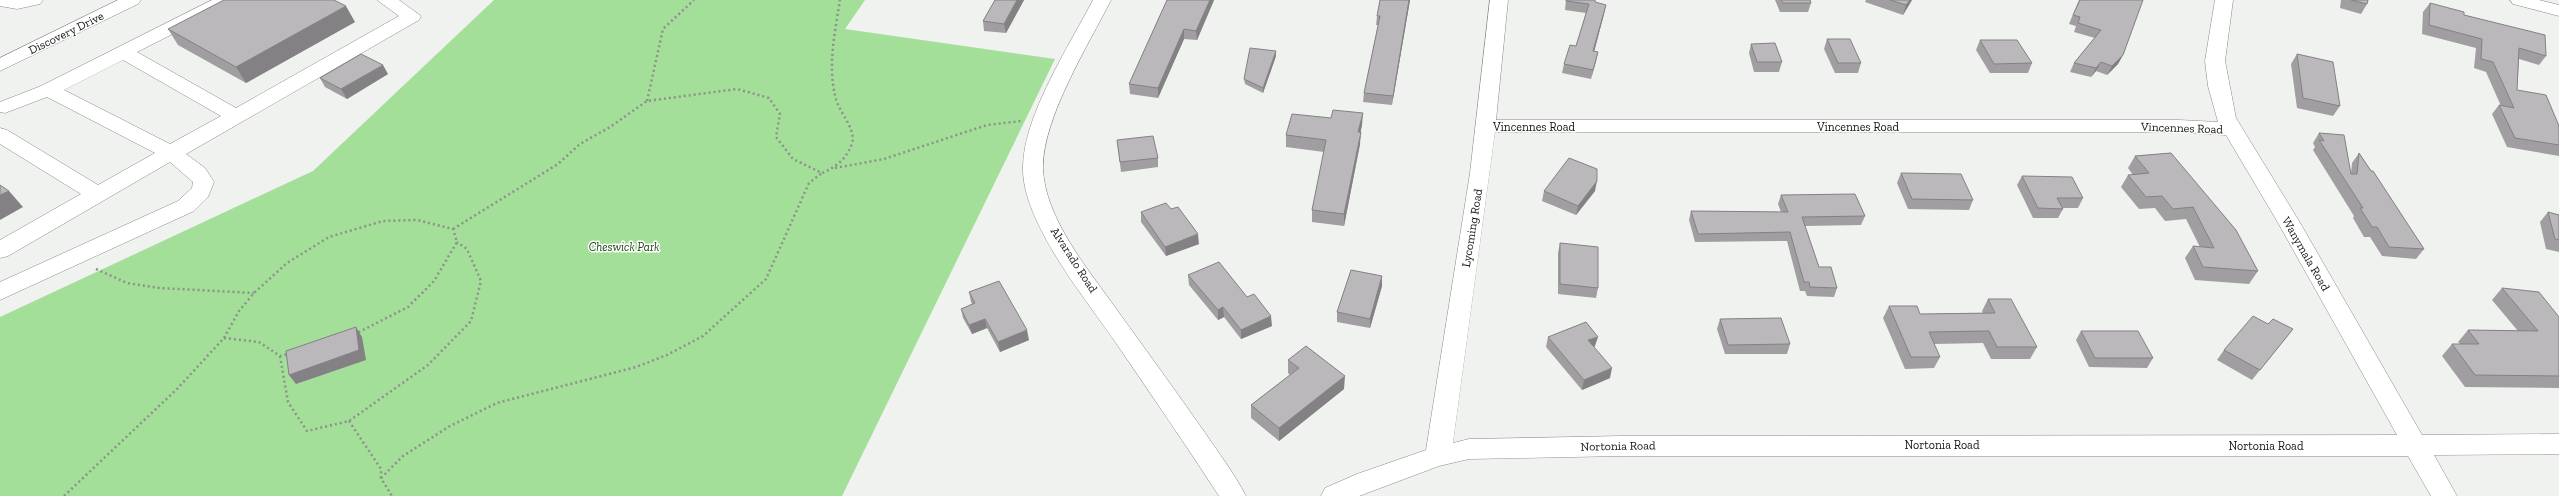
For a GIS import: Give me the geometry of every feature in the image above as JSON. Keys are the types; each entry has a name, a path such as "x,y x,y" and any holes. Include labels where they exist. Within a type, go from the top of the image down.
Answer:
{"street":[{"path":"2,0 6,2 24,3 34,0"},
{"name":"Discovery Drive","path":"0,65 132,0"},
{"path":"2,108 48,90 226,0"},
{"path":"0,250 173,154 412,16 386,0"},
{"name":"Alvarado Road","path":"1102,0 1036,142 1033,167 1036,189 1046,217 1072,260 1233,496"},
{"name":"Lycoming Road","path":"1438,456 1486,126 1499,0"},
{"name":"Wanymala Road","path":"2224,0 2215,61 2218,86 2231,129 2288,221 2444,496"},
{"path":"2519,0 2559,11"},
{"path":"123,52 237,117"},
{"path":"0,292 186,206 202,191 204,182 201,174 173,154 48,90"},
{"name":"Vincennes Road","path":"1486,126 2179,126 2231,129"},
{"path":"0,135 98,196"},
{"name":"Nortonia Road","path":"1334,496 1366,481 1438,456 1470,449 1622,446 2559,444"}],"path":[{"path":"647,101 663,29 694,0"},
{"path":"834,168 849,154 853,137 835,98 832,66 840,0"},
{"path":"64,496 178,389 224,338 239,311 254,293 287,263 329,238 383,221 417,220 453,229 558,164 580,144 610,128 647,101 737,88 769,98 780,114 776,137 793,160 822,173"},
{"path":"381,478 403,456 450,426 497,403 636,367 667,355 703,336 766,279 809,183 822,173 834,168 860,166 910,152 982,125 1017,121 1044,122"},
{"path":"224,338 259,342 280,356 288,402 307,431 349,421 428,365 471,321 481,281 467,249 457,242 453,229"},
{"path":"356,333 408,307 434,280 457,242"},
{"path":"80,255 94,267 127,283 160,288 254,293"},
{"path":"280,356 296,352"},
{"path":"349,421 381,469 381,478 392,496"}],"green space":[{"name":"Cheswick Park","path":"494,0 865,0 845,29 1055,59 842,496 0,496 0,317 313,171"}],"building":[{"path":"224,0 334,0 346,6 236,67 168,29"},
{"path":"995,0 1017,0 1004,24 983,21"},
{"path":"1167,0 1210,0 1196,31 1184,29 1158,88 1129,84"},
{"path":"1380,0 1409,0 1393,96 1364,93 1380,16 1377,16"},
{"path":"1566,0 1595,0 1595,2 1606,5 1593,51 1598,52 1593,70 1564,64 1570,45 1576,46 1589,4"},
{"path":"1781,0 1810,0 1811,3 1783,3"},
{"path":"1890,0 1910,0 1906,5"},
{"path":"2080,0 2143,0 2123,55 2112,66 2101,62 2096,68 2074,63 2101,30 2078,23 2080,17 2073,15"},
{"path":"2351,0 2368,0 2367,4"},
{"path":"2430,3 2464,12 2464,15 2545,35 2546,56 2519,48 2517,90 2546,95 2559,126 2559,145 2515,138 2499,105 2514,108 2493,62 2481,59 2482,39 2429,25"},
{"path":"1827,39 1850,39 1861,63 1838,63"},
{"path":"1980,40 2017,40 2032,63 1994,64"},
{"path":"1775,43 1782,62 1757,62 1751,44"},
{"path":"1250,48 1276,51 1263,88 1244,79"},
{"path":"361,54 383,65 341,89 320,78"},
{"path":"2297,54 2333,62 2340,106 2303,98"},
{"path":"1333,110 1363,113 1358,132 1361,132 1344,214 1312,210 1326,140 1286,135 1292,114 1331,118"},
{"path":"2319,133 2344,135 2351,174 2357,174 2359,153 2371,171 2373,171 2424,249 2389,247 2377,227 2372,227 2360,208 2363,208 2319,140 2324,141"},
{"path":"1153,136 1158,158 1120,162 1117,140"},
{"path":"2171,153 2236,230 2258,271 2203,267 2193,246 2214,248 2193,207 2173,209 2162,196 2146,197 2128,175 2149,173 2135,156"},
{"path":"1569,158 1597,169 1597,181 1578,206 1544,191"},
{"path":"1901,173 1961,174 1973,200 1912,199"},
{"path":"2022,176 2072,177 2083,198 2057,198 2063,209 2038,208"},
{"path":"0,185 9,191 0,195"},
{"path":"1855,194 1865,216 1802,217 1819,267 1831,267 1837,288 1810,287 1809,282 1804,282 1790,232 1698,234 1691,211 1788,212 1781,195"},
{"path":"1166,203 1171,209 1178,207 1198,234 1165,247 1141,212"},
{"path":"2548,212 2559,215 2559,240 2555,239"},
{"path":"1560,243 1598,247 1598,288 1560,284"},
{"path":"1219,262 1247,297 1254,294 1271,316 1241,330 1223,307 1218,310 1188,275"},
{"path":"1351,270 1382,276 1370,319 1337,312"},
{"path":"999,281 1027,330 998,342 985,319 969,325 961,309 975,303 969,292"},
{"path":"2502,288 2539,292 2559,317 2559,376 2475,375 2452,344 2479,344 2468,330 2538,331"},
{"path":"1988,299 2011,299 2037,347 1997,347 1989,331 1929,332 1940,357 1911,357 1889,306 1917,306 1920,314 1995,313"},
{"path":"2253,316 2268,324 2273,319 2293,329 2260,370 2224,350"},
{"path":"1781,318 1790,344 1728,345 1720,319"},
{"path":"1586,322 1598,337 1588,340 1612,368 1584,380 1548,337"},
{"path":"356,327 359,350 289,375 286,351"},
{"path":"2081,331 2138,331 2153,358 2095,358"},
{"path":"1306,346 1345,376 1279,428 1251,405 1299,368 1288,360"}]}
